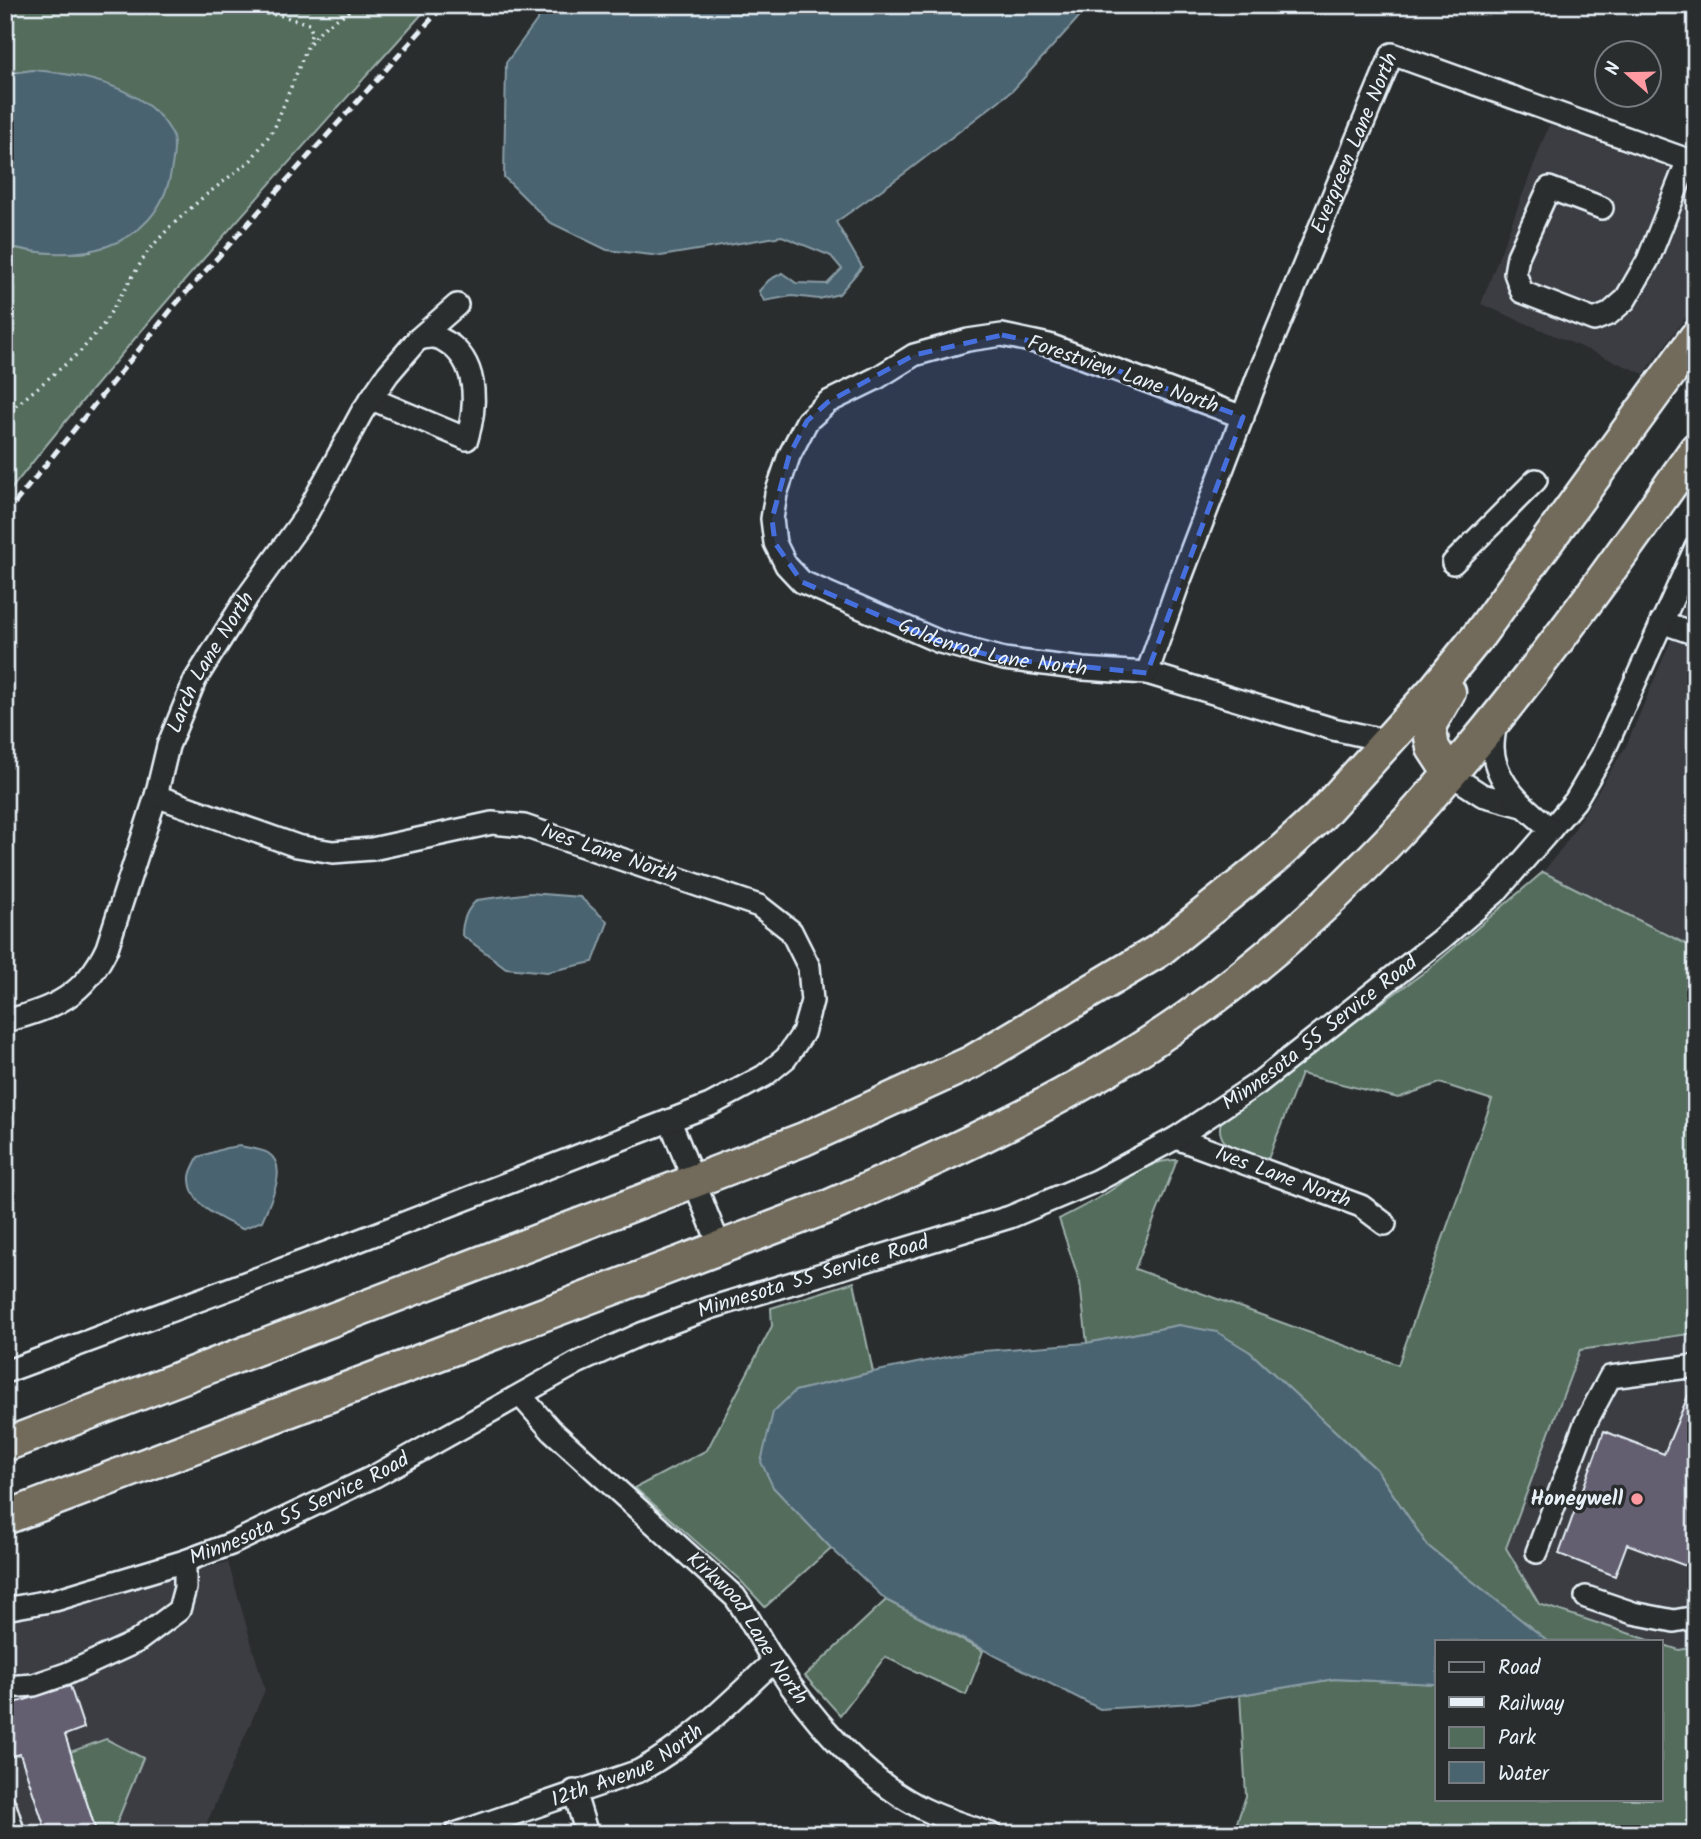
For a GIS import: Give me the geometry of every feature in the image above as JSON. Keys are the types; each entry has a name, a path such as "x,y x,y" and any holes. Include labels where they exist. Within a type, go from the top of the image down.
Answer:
{"highway":[{"path":"5,1445 804,1139 972,1062 1158,951 1274,858 1319,817 1388,741 1479,635 1696,337"},
{"path":"5,1518 830,1206 901,1175 1046,1104 1118,1063 1189,1017 1254,967 1318,911 1391,839 1496,720 1603,580 1696,449"},
{"path":"1450,774 1433,748 1429,726 1449,692 1541,571 1549,557 1545,543"}],"street":[{"name":"Evergreen Lane North","path":"1243,417 1392,54 1692,161"},
{"path":"1602,208 1549,188 1518,256 1515,272 1522,292 1594,320 1609,314 1625,300 1648,260 1692,161"},
{"name":"Larch Lane North","path":"5,1021 54,1005 76,991 97,970 107,948 156,796 168,746 195,680 248,596 305,517 388,374 417,340 457,306"},
{"path":"372,399 467,439 473,420 474,399 470,372 458,352 443,339 430,335 417,340"},
{"name":"Forestview Lane North","path":"828,402 877,378 914,355 968,340 1002,335 1049,345 1243,417 1178,584 1147,673"},
{"name":"Goldenrod Lane North","path":"828,402 807,421 789,456 776,494 772,519 775,543 786,565 802,582 940,642 1004,659 1083,669 1147,673 1333,729 1388,741"},
{"path":"1453,563 1536,480"},
{"name":"Minnesota 55 Service Road","path":"5,1609 55,1600 185,1561 231,1544 322,1503 577,1363 642,1334 710,1308 1010,1217 1096,1181 1176,1138 1257,1084 1440,940 1495,893 1575,801 1602,755 1696,547"},
{"path":"1661,622 1696,634"},
{"path":"1496,720 1493,749 1501,777 1523,806 1551,829"},
{"path":"1450,774 1482,795 1523,806"},
{"name":"Ives Lane North","path":"5,1372 710,1105 764,1076 786,1058 803,1033 812,1001 809,967 791,931 759,906 524,826 492,823 372,849 333,852 297,846 156,796"},
{"path":"670,1121 720,1247"},
{"name":"Ives Lane North","path":"1176,1138 1361,1206 1385,1224"},
{"path":"1537,1552 1585,1424 1609,1377 1696,1366"},
{"name":"Kirkwood Lane North","path":"521,1395 551,1430 735,1597 751,1618 774,1661 811,1712 878,1780 918,1807 991,1834"},
{"path":"5,1687 34,1685 66,1674 136,1642 179,1610 185,1588 185,1561"},
{"path":"1586,1597 1633,1613 1674,1621 1696,1617"},
{"name":"12th Avenue North","path":"455,1834 574,1791 639,1771 665,1757 774,1661"},
{"path":"574,1791 587,1834"},
{"path":"5,1806 14,1834"}],"path":[{"path":"5,415 80,352 103,325 148,251 201,199 251,160 274,129 308,45 312,32 309,24 283,16 211,5"},
{"path":"308,45 322,29 358,5"}],"highlighted area":[{"path":"1002,335 1049,345 1243,417 1147,673 1004,659 940,642 802,582 775,543 772,519 789,456 807,421 828,402 914,355"}],"shaded area":[{"path":"1549,125 1696,177 1696,303 1644,374 1481,304"},
{"path":"1696,581 1696,949 1543,872 1565,844 1626,746"},
{"path":"1696,1333 1696,1647 1679,1650 1662,1644 1662,1640 1649,1640 1539,1604 1506,1548 1580,1349"},
{"path":"228,1562 265,1690 202,1834 5,1834 5,1619"}],"green space":[{"path":"5,5 430,5 160,309 5,497 5,245 48,253 91,252 33,70 5,74"},
{"path":"1543,872 1696,949 1696,1333 1580,1350 1506,1548 1539,1604 1649,1640 1547,1640 1428,1546 1376,1469 1250,1352 1179,1325 1087,1343 1080,1283 1059,1219 1147,1167 1177,1160 1135,1269 1398,1365 1492,1100 1440,1083 1398,1098 1301,1074 1268,1159 1232,1147 1221,1136 1220,1128 1222,1118 1430,968"},
{"path":"854,1282 873,1372 795,1391 773,1487 831,1548 765,1607 740,1580 635,1488 707,1450 772,1326 771,1308"},
{"path":"886,1600 983,1651 966,1695 885,1657 840,1715 805,1676"},
{"path":"1662,1644 1679,1650 1696,1647 1696,1834 1233,1834 1246,1796 1240,1695 1334,1679 1435,1684 1435,1800 1662,1800"},
{"path":"106,1739 143,1758 115,1827 97,1833 70,1752"}],"water":[{"path":"548,5 1090,5 1013,90 836,222 862,267 839,294 819,299 792,296 764,301 759,291 769,280 782,273 796,283 827,284 842,269 831,256 782,236 661,256 607,250 549,222 504,177 506,63"},
{"path":"33,70 70,75 109,85 144,103 159,115 170,130 173,156 162,199 148,220 130,236 108,246 83,252 31,251 5,245 5,74"},
{"path":"530,893 580,897 608,922 593,962 547,972 506,968 462,935 466,916 477,900"},
{"path":"240,1146 268,1153 274,1159 278,1176 262,1221 242,1229 207,1210 200,1203 191,1187 190,1177 198,1157"},
{"path":"1179,1325 1217,1332 1250,1352 1376,1469 1428,1546 1547,1640 1435,1640 1435,1684 1334,1679 1193,1703 1100,1709 886,1600 831,1548 773,1487 761,1462 773,1412 795,1391 970,1352 1087,1343"}],"building":[{"name":"Honeywell","path":"1695,1379 1694,1569 1627,1544 1615,1576 1559,1554 1604,1431 1664,1454"},
{"path":"70,1686 84,1728 65,1735 97,1834 47,1834 20,1754 10,1757 9,1754 5,1755 5,1706"}],"railway":[{"path":"5,515 175,305 444,5"}],"place":[{"name":"Honeywell","path":"1637,1499"}]}
